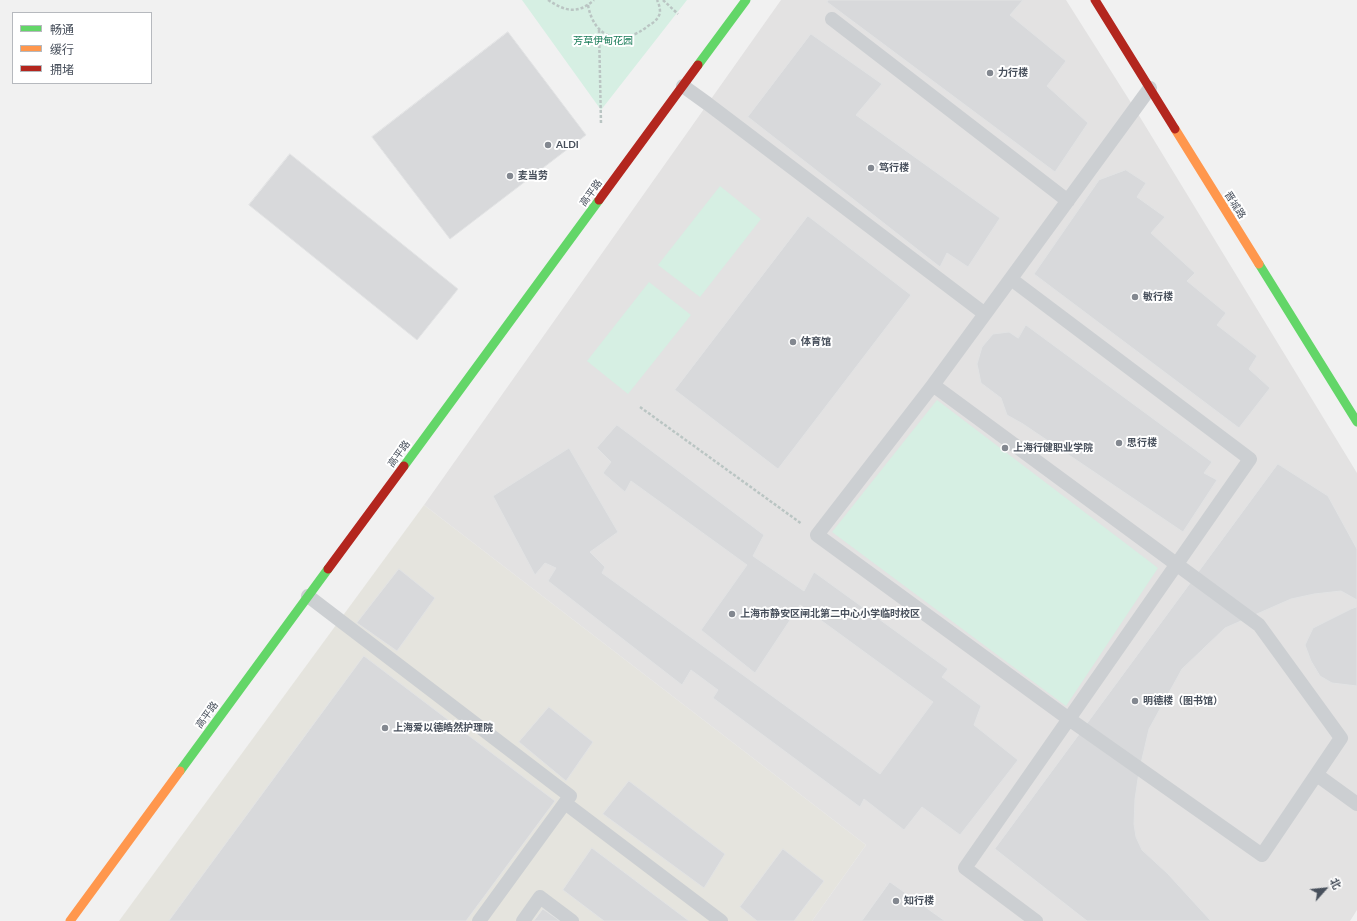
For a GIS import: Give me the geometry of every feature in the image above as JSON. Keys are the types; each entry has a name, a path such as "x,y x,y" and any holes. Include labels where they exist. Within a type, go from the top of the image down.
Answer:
{"street":[{"name":"晋城路","path":"1095,0 1357,422"},
{"name":"高平路","path":"70,921 683,86 739,3"}],"lane":[{"path":"832,19 1068,201"},
{"path":"683,86 985,314"},
{"path":"933,385 1259,625 1341,738 1262,855 1069,719 817,535 933,385 1150,88"},
{"path":"1011,279 1250,459 965,868 1036,921"},
{"path":"308,596 570,796 479,921"},
{"path":"1316,775 1357,804"},
{"path":"565,803 721,921"},
{"path":"523,921 540,897 572,921"}],"path":[{"path":"548,0 568,10 580,9 594,0"},
{"path":"588,5 590,16 599,30 609,36 618,37 636,35 657,20 660,13 657,0"},
{"path":"664,0 678,14"},
{"path":"599,30 601,124"},
{"path":"640,406 817,535"}],"shaded area":[{"name":"上海行健职业学院","path":"781,0 1066,0 1135,109 1357,473 1357,910 1350,921 812,921 866,845 424,505"},
{"path":"424,505 866,845 812,921 119,921"}],"green space":[{"name":"芳草伊甸花园","path":"522,0 687,0 601,110"},
{"path":"720,186 761,219 700,297 658,265"},
{"path":"649,282 691,315 628,394 587,361"},
{"path":"937,400 1158,568 1066,706 832,532"}],"building":[{"name":"力行楼","path":"829,0 1023,0 1010,15 1066,61 1047,86 1088,123 1055,172 827,2"},
{"path":"508,32 586,135 450,239 372,137"},
{"name":"笃行楼","path":"811,34 882,84 856,115 1000,218 968,267 947,253 940,267 748,117"},
{"path":"290,154 458,289 417,340 249,205"},
{"name":"敏行楼","path":"1126,170 1146,183 1137,197 1165,217 1151,233 1195,273 1187,281 1226,313 1217,325 1257,356 1249,369 1270,388 1239,428 1034,274 1099,180"},
{"name":"体育馆","path":"808,216 911,295 778,469 675,390"},
{"name":"思行楼","path":"1026,325 1212,462 1204,473 1217,480 1183,532 1023,424 1007,415 1001,398 981,383 977,364 982,347 993,334 1009,332 1018,338"},
{"path":"617,425 764,535 753,556 804,591 814,572 948,669 942,677 981,706 974,725 1018,760 960,835 922,807 904,830 864,799 860,807 713,698 718,690 691,670 682,685 548,581 556,568 545,563 535,575 493,496 569,448 618,532 590,552 605,567 602,573 880,774 933,702 800,605 755,673 701,630 747,565 631,481 625,492 603,473 611,462 597,448"},
{"name":"明德楼（图书馆）","path":"1278,464 1328,496 1357,549 1357,600 1341,591 1314,594 1291,599 1225,628 1182,669 1149,729 1139,772 1135,799 1134,824 1136,837 1142,850 1168,874 1211,921 1087,921 995,849"},
{"path":"399,569 435,598 397,651 357,623"},
{"path":"1357,607 1357,686 1332,683 1320,676 1311,661 1305,645 1313,628"},
{"name":"上海爱以德皓然护理院","path":"364,656 555,801 466,921 169,921"},
{"path":"549,707 593,742 566,781 519,742"},
{"path":"629,781 725,854 704,888 603,814"},
{"path":"592,848 689,921 604,921 563,890"},
{"path":"783,849 824,881 794,921 757,921 740,907"},
{"name":"知行楼","path":"890,882 945,921 862,921"},
{"path":"543,909 560,921 534,921"}],"traffic: fast":[{"path":"698,65 746,0"},
{"path":"404,466 599,200"},
{"path":"1259,264 1357,422"},
{"path":"180,771 328,569"}],"traffic: slow":[{"path":"1175,129 1259,264"},
{"path":"70,921 180,771"}],"traffic: jam":[{"path":"1095,0 1175,129"},
{"path":"599,200 698,65"},
{"path":"328,569 404,466"}],"place":[{"name":"力行楼","path":"990,73"},
{"name":"ALDI","path":"548,145"},
{"name":"笃行楼","path":"871,168"},
{"name":"麦当劳","path":"510,176"},
{"name":"敏行楼","path":"1135,297"},
{"name":"体育馆","path":"793,342"},
{"name":"思行楼","path":"1119,443"},
{"name":"上海行健职业学院","path":"1005,448"},
{"name":"上海市静安区闸北第二中心小学临时校区","path":"732,614"},
{"name":"明德楼（图书馆）","path":"1135,701"},
{"name":"上海爱以德皓然护理院","path":"385,728"},
{"name":"知行楼","path":"896,901"}]}
